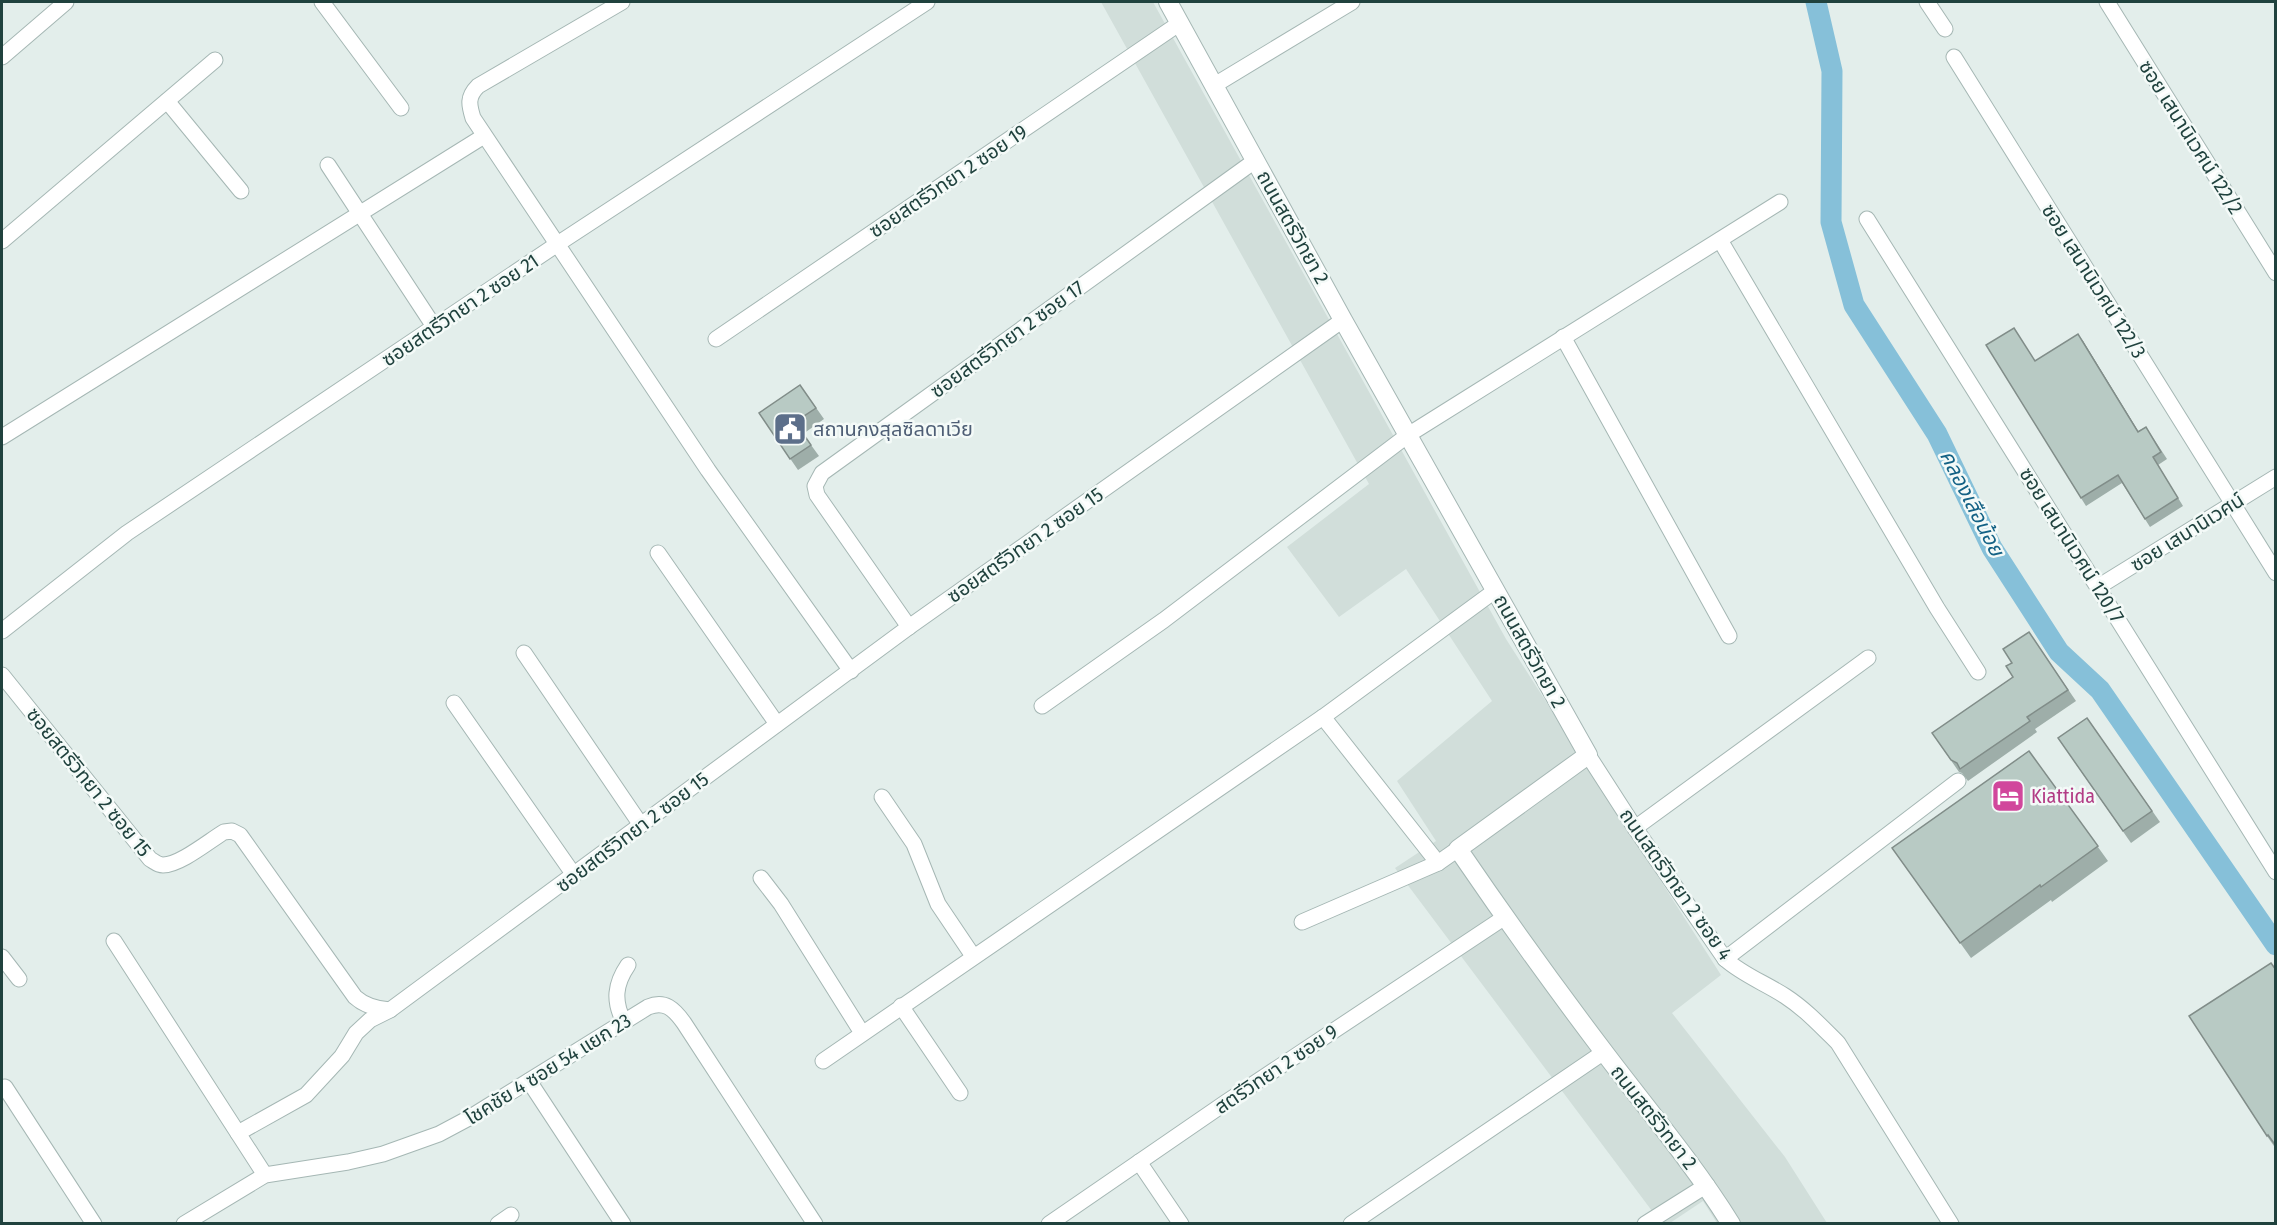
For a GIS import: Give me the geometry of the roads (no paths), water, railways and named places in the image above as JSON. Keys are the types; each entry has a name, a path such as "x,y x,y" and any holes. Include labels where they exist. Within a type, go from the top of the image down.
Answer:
{"street":[{"path":"2,57 66,2"},
{"path":"322,2 401,108"},
{"path":"621,2 478,86 469,100 473,118 708,470 851,671"},
{"name":"ซอยสตรีวิทยา 2 ซอย 21","path":"2,631 127,533 556,245 927,2"},
{"name":"ถนนสตรีวิทยา 2","path":"1168,2 1343,320 1588,755"},
{"path":"1214,86 1352,2"},
{"path":"1927,2 1945,28"},
{"name":"ซอย เสนานิเวศน์ 122/2","path":"2107,2 2276,273"},
{"name":"ซอยสตรีวิทยา 2 ซอย 19","path":"717,339 1180,23"},
{"name":"ซอย เสนานิเวศน์ 122/3","path":"1954,57 2276,573"},
{"path":"2,241 215,60"},
{"path":"167,101 241,191"},
{"path":"2,437 484,136"},
{"name":"ซอยสตรีวิทยา 2 ซอย 17","path":"909,627 817,495 814,486 822,473 1256,160"},
{"path":"328,165 435,328"},
{"path":"1042,706 1164,620 1408,435 1780,202"},
{"name":"ซอย เสนานิเวศน์ 120/7","path":"1867,219 2276,872"},
{"path":"1720,240 1931,598 1978,672"},
{"name":"ซอยสตรีวิทยา 2 ซอย 15","path":"4,683 150,859 159,865 166,865 180,860 224,832 232,831 240,835 355,997 362,1003 378,1009 390,1010 909,627 1343,320"},
{"path":"1563,337 1729,636"},
{"name":"ซอย เสนานิเวศน์","path":"2098,587 2276,477"},
{"path":"658,553 777,724"},
{"path":"823,1061 1323,717 1496,590"},
{"path":"524,653 641,825"},
{"path":"1635,828 1868,658"},
{"path":"454,703 574,875"},
{"path":"1323,717 1438,863"},
{"path":"1302,922 1438,863 1588,755"},
{"name":"ถนนสตรีวิทยา 2 ซอย 4","path":"1588,755 1725,959 1741,973 1785,996 1814,1018 1838,1043 1951,1224"},
{"path":"1725,959 1958,781"},
{"path":"882,797 914,844 938,904 974,956"},
{"name":"ถนนสตรีวิทยา 2","path":"1458,849 1604,1052 1707,1185 1731,1224"},
{"path":"761,878 781,904 862,1033"},
{"name":"สตรีวิทยา 2 ซอย 9","path":"1049,1224 1505,917"},
{"path":"114,941 265,1174"},
{"path":"2,957 19,979"},
{"path":"624,1022 618,1011 616,996 619,978 628,965"},
{"name":"โชคชัย 4 ซอย 54 แยก 23","path":"188,1223 265,1174 348,1162 394,1150 439,1134 658,1003 667,1005 677,1013 815,1224"},
{"path":"901,1006 960,1093"},
{"path":"238,1133 306,1095 342,1056 356,1033 370,1020 390,1010"},
{"path":"1351,1224 1604,1052"},
{"path":"529,1081 623,1224"},
{"path":"5,1087 94,1224"},
{"path":"1138,1162 1182,1224"},
{"path":"1645,1224 1707,1185"}],"waterway":[{"name":"คลองเสือน้อย","path":"1816,2 1832,71 1831,222 1854,305 1937,434 1992,548 2059,652 2100,690 2276,945"}],"place":[{"name":"สถานกงสุลซิลดาเวีย","path":"790,429"},
{"name":"Kiattida","path":"2008,796"}]}
